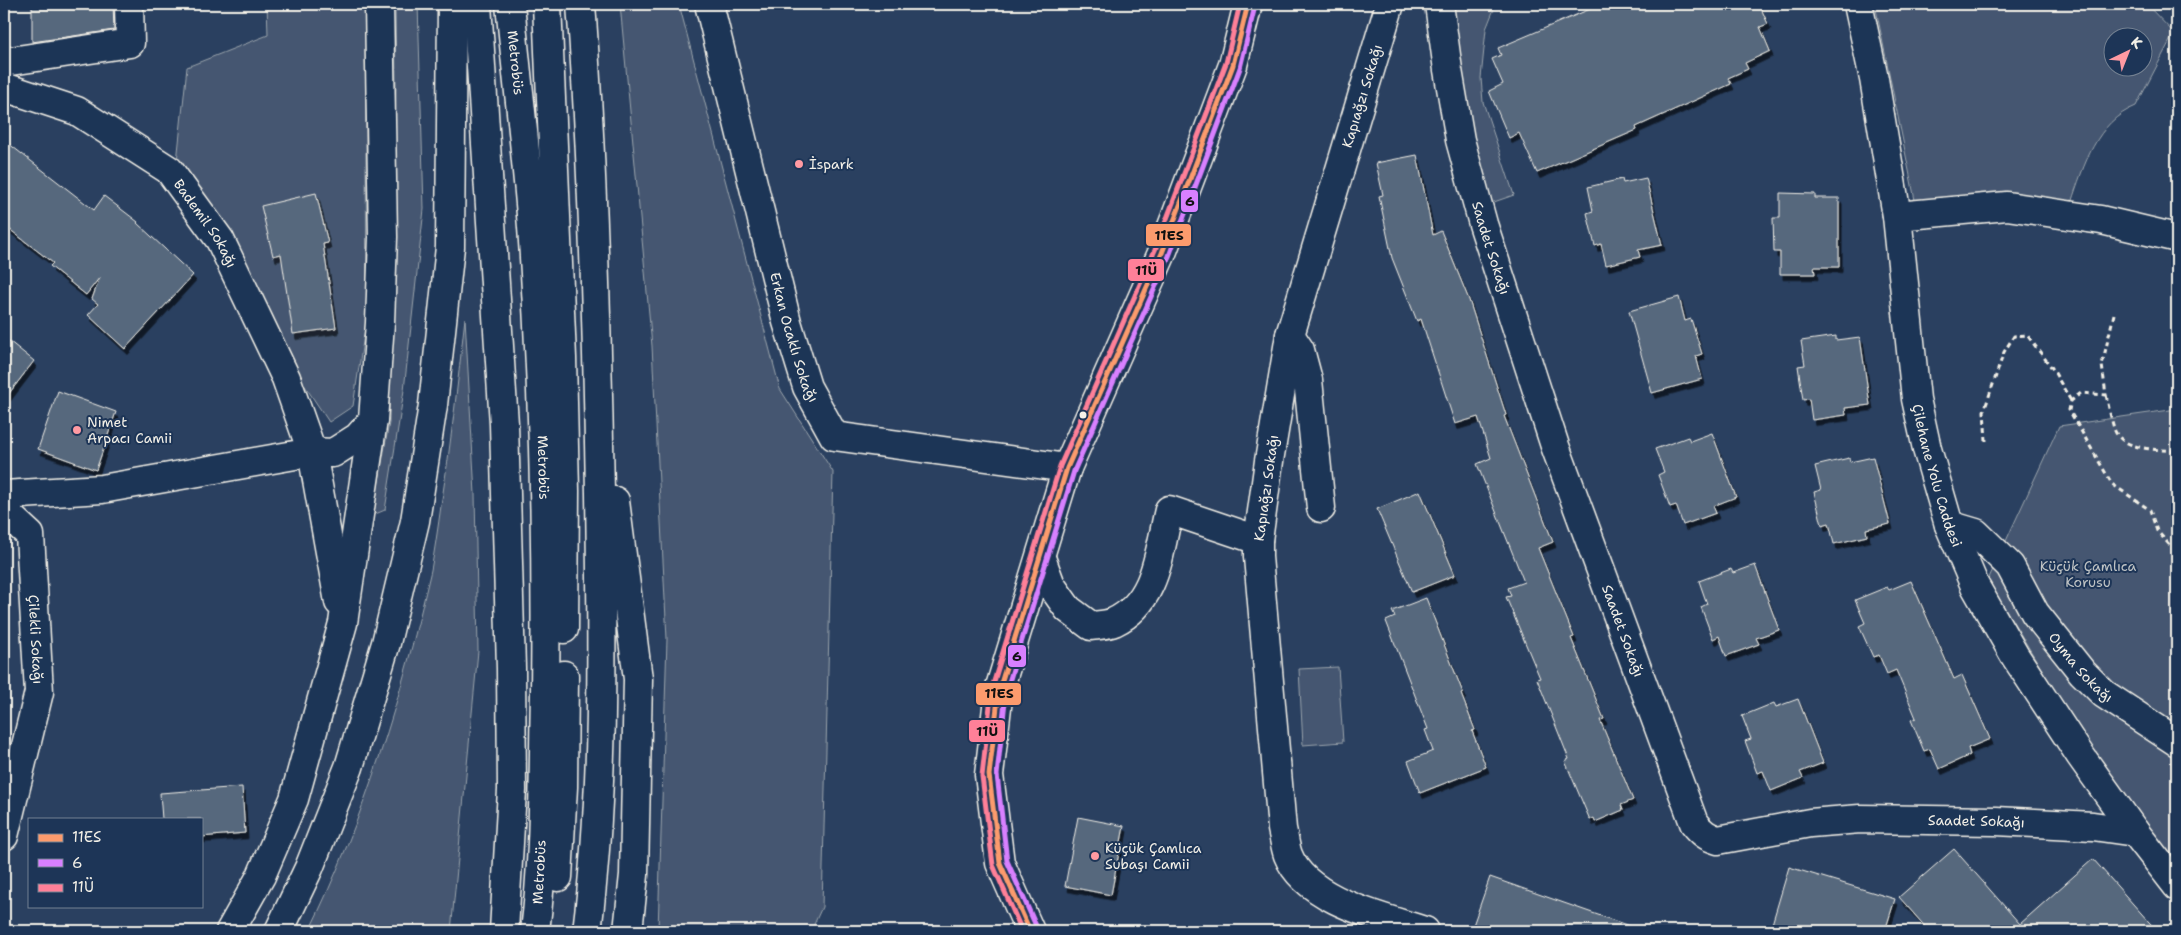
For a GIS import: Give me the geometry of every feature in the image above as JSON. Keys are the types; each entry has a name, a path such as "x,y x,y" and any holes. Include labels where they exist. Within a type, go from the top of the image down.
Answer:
{"main road":[{"path":"4,62 130,43 129,4"},
{"path":"230,931 261,876 294,799 343,623 374,420 383,237 379,4"},
{"path":"279,931 309,868 349,767 386,643 415,521 433,405 450,247 452,4"},
{"path":"477,4 504,424 511,668 512,790 504,931"},
{"name":"Metrobüs","path":"510,4 532,225 540,359 544,477 546,626 543,782 535,931"},
{"name":"Metrobüs","path":"547,4 566,491 563,787 554,931"},
{"path":"581,4 590,120 598,360 603,679 593,884 588,931"},
{"name":"Erkan Ocaklı Sokağı","path":"709,4 787,322 807,387 834,436 1067,468"},
{"path":"1030,931 1000,864 989,775 999,690 1067,468 1162,253 1233,65 1248,4"},
{"name":"Kapıağzı Sokağı","path":"1390,4 1290,336 1258,540 1282,829 1288,855 1296,870 1312,886 1328,897 1424,931"},
{"name":"Saadet Sokağı","path":"1440,4 1448,70 1460,140 1486,234 1555,446 1694,823 1700,831 1708,837 1718,840 1810,823 1869,819 1996,821 2083,825 2135,832"},
{"name":"Çilehane Yolu Caddesi","path":"1858,4 1874,79 1896,216 1916,399 1925,440 1949,525 1970,575 2015,656 2080,755 2135,832 2177,886"},
{"name":"Bademil Sokağı","path":"4,87 77,111 169,170 220,240 286,378 312,452 343,623"},
{"path":"1896,216 2008,206 2100,220 2177,238"},
{"path":"1290,336 1300,350 1308,380 1321,508"},
{"path":"598,360 638,679 634,875 628,931"},
{"path":"4,495 102,489 312,452 333,453 358,437 374,420"},
{"path":"1041,558 1052,585 1068,609 1091,626 1112,623 1132,612 1151,586 1169,510 1258,540"},
{"name":"Çilekli Sokağı","path":"4,511 30,535 39,692 4,836"},
{"name":"Oyma Sokağı","path":"1949,525 1976,534 2010,566 2035,613 2082,672 2104,694 2177,742"},
{"path":"1970,575 1971,559 1981,555 2010,566"}],"path":[{"path":"2114,314 2102,365 2106,396 2116,432 2127,443 2152,449 2177,451"},
{"path":"1986,441 1984,411 2004,352 2014,336 2027,335 2052,368 2072,401"},
{"path":"2106,396 2080,393 2072,401 2069,410 2112,484 2150,510 2157,531 2177,553"}],"green space":[{"path":"267,4 365,4 367,315 353,406 329,422 174,190 187,67 268,35"},
{"path":"395,4 418,4 424,209 404,390 385,510 373,515 389,423 396,86"},
{"path":"620,4 679,4 780,389 833,472 822,907 811,931 658,931 667,639 652,346"},
{"path":"1450,4 1496,4 1486,29 1481,78 1483,102 1514,195 1491,203 1470,126"},
{"path":"1875,4 2146,4 2174,33 2154,71 2154,28 2104,28 2104,78 2151,78 2136,106 2122,113 2111,123 2093,146 2071,203 1916,205"},
{"path":"465,318 475,494 478,651 451,931 309,931 329,889 364,800 395,708 420,616 431,570 436,538 451,436"},
{"name":"Küçük Çamlıca Korusu","path":"2177,409 2177,870 2101,768 1988,580 2059,426"},
{"path":"1338,667 1343,742 1303,745 1299,669"}],"building":[{"path":"32,4 113,4 114,30 32,42"},
{"path":"1602,4 1759,4 1768,24 1760,27 1770,51 1745,63 1748,69 1728,78 1731,84 1636,127 1637,130 1537,173 1519,133 1509,138 1489,91 1503,84 1492,59 1501,55 1498,48"},
{"path":"4,140 94,210 104,196 138,222 193,275 125,349 88,315 98,304 92,299 100,277 86,295 50,266 53,263 4,225"},
{"path":"1417,155 1433,235 1441,231 1469,300 1506,415 1504,416 1553,542 1538,548 1574,637 1571,638 1604,719 1600,720 1633,800 1621,805 1623,810 1595,822 1594,818 1590,820 1565,761 1569,759 1537,679 1540,678 1506,597 1511,596 1508,588 1524,582 1477,464 1491,458 1478,417 1455,424 1421,319 1417,321 1392,258 1379,196 1383,195 1376,163"},
{"path":"1646,178 1662,245 1638,250 1640,257 1606,265 1601,244 1595,246 1587,213 1593,211 1588,187 1622,179 1623,183"},
{"path":"316,193 328,243 323,244 336,328 293,334 281,254 273,256 261,206"},
{"path":"1780,193 1815,194 1815,198 1839,198 1839,267 1814,267 1815,274 1780,274 1780,252 1774,252 1773,218 1780,218"},
{"path":"1679,297 1685,321 1691,319 1702,354 1696,356 1702,379 1652,393 1629,311"},
{"path":"1836,336 1836,340 1860,337 1870,405 1845,408 1846,415 1812,420 1809,399 1803,400 1798,366 1805,365 1801,341"},
{"path":"4,337 34,361 4,400"},
{"name":"Nimet Arpacı Camii","path":"58,391 116,412 96,470 38,449"},
{"path":"1712,433 1736,497 1713,506 1716,513 1683,525 1676,505 1670,507 1658,475 1664,472 1655,449 1688,437 1690,441"},
{"path":"1873,457 1890,524 1866,529 1867,536 1834,544 1829,523 1822,525 1814,492 1821,490 1815,466 1849,458 1850,462"},
{"path":"1420,491 1455,575 1412,592 1377,509"},
{"path":"1755,565 1779,630 1756,638 1759,644 1726,656 1719,636 1713,639 1701,607 1707,604 1699,581 1731,569 1733,573"},
{"path":"1911,581 1954,679 1962,675 1990,739 1968,748 1970,755 1939,769 1930,749 1924,751 1911,720 1916,718 1896,670 1887,674 1879,655 1873,657 1859,626 1865,623 1855,600 1887,587 1889,590"},
{"path":"1426,598 1463,693 1461,694 1475,730 1472,731 1486,767 1420,793 1408,761 1433,751 1425,730 1428,729 1386,621 1395,617 1392,611"},
{"path":"1798,699 1823,763 1800,772 1803,778 1771,791 1763,771 1757,773 1745,741 1751,739 1742,716 1774,703 1776,707"},
{"path":"242,787 245,833 202,837 202,818 162,818 160,793"},
{"name":"Küçük Çamlıca Subaşı Camii","path":"1078,817 1124,826 1111,895 1065,886"},
{"path":"1954,849 2020,924 2093,859 2157,931 1929,931 1899,897"},
{"path":"1789,867 1895,899 1885,931 1770,931"},
{"path":"1490,877 1635,928 1635,931 1471,931"}],"transit line":[{"name":"11Ü","path":"1022,931 993,865 982,776 992,688 1060,466 1155,250 1226,63 1240,4"},
{"name":"11ES","path":"1030,931 1000,863 989,775 999,690 1067,468 1162,253 1233,65 1248,4"},
{"name":"6","path":"1037,928 1007,861 997,775 1006,692 1074,471 1169,256 1240,68 1255,6"}],"place":[{"name":"İspark","path":"799,164"},
{"name":"Nimet Arpacı Camii","path":"77,430"},
{"name":"Küçük Çamlıca Subaşı Camii","path":"1095,856"}]}
